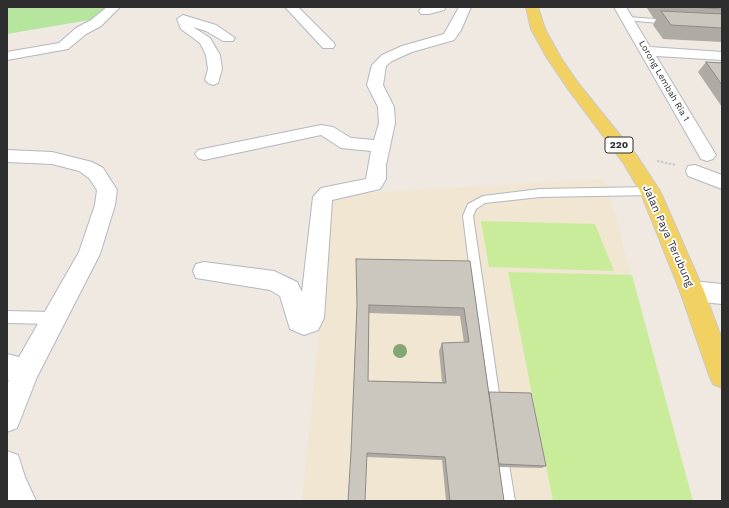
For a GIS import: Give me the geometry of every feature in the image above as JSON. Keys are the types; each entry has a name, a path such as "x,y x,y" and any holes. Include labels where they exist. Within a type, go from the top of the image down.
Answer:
{"main road":[{"name":"Jalan Paya Terubung","path":"532,7 538,28 565,75 631,160 650,191 692,291 722,374"}],"street":[{"path":"7,56 64,46 81,31 96,23 114,7"},
{"path":"291,7 328,45"},
{"path":"425,11 440,7"},
{"path":"204,270 274,281 289,289 294,300 299,321 304,324 309,322 312,318 323,197 328,193 373,184 376,179 377,165 387,123 386,107 375,84 379,65 387,58 407,49 448,37 454,30 465,7"},
{"path":"183,13 228,38"},
{"path":"183,13 188,29 204,41 213,55 215,70 213,80"},
{"name":"Lorong Lembah Ria 1","path":"624,13 707,155"},
{"path":"646,51 722,56"},
{"path":"204,154 321,130 328,131 347,144 381,146"},
{"path":"7,156 52,158 85,166 96,173 106,190 105,206 89,254 53,318 16,369 7,418"},
{"path":"695,171 722,182"},
{"path":"692,291 722,294"},
{"path":"7,466 10,481 20,501"}],"lane":[{"path":"624,13 675,22"},
{"path":"496,422 468,216 472,207 483,200 540,193 650,191"},
{"path":"7,317 53,318"},
{"path":"498,438 507,501"}],"path":[{"path":"631,160 654,160 695,171"}],"shaded area":[{"path":"605,179 693,501 302,501 333,195"}],"green space":[{"path":"7,7 110,7 95,19 7,34"},
{"path":"481,221 595,224 614,271 489,267"},
{"path":"508,272 632,275 693,501 553,501"}],"building":[{"path":"691,7 722,7 722,9"},
{"path":"661,11 722,14 722,28 671,25"},
{"path":"706,62 722,63 722,85"},
{"path":"356,259 470,261 504,501 450,501 445,457 367,453 365,501 348,501 357,305","holes":["369,305 464,308 469,342 442,343 446,383 368,381"]},
{"path":"489,392 531,393 546,466 499,464"}]}
